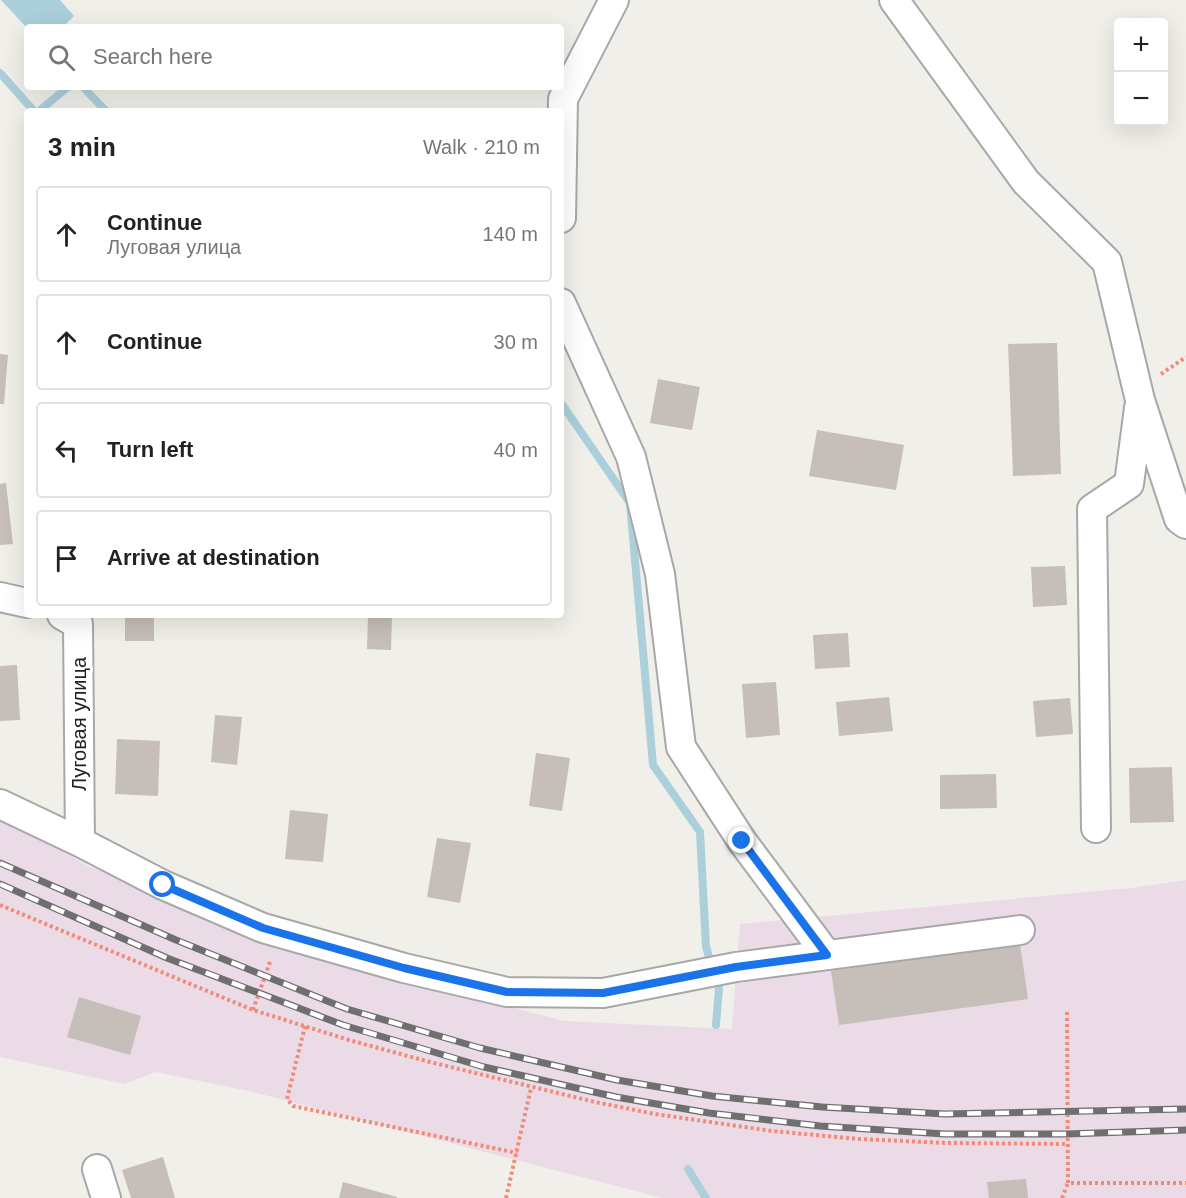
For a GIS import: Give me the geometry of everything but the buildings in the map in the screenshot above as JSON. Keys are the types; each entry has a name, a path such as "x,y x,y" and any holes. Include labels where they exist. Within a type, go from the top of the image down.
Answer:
{"street":[{"path":"563,108 563,99 614,0"},
{"path":"894,0 1026,182 1107,262 1140,400 1179,519 1186,524"},
{"path":"564,310 632,457 660,574 681,747 742,841 827,955"},
{"path":"1096,828 1092,509 1129,484 1140,400"},
{"path":"0,597 24,602"},
{"name":"Луговая улица","path":"67,618 78,624 80,842"},
{"path":"0,804 163,885 263,928 404,968 507,992 603,993 736,967 1020,930"},
{"path":"97,1169 106,1198"}],"path":[{"path":"0,905 253,1010 384,1050 531,1088 655,1114 772,1131 947,1143 1067,1144"},
{"path":"253,1010 281,933"},
{"path":"1062,1198 1068,1183 1067,1012"},
{"path":"305,1026 287,1099 293,1106 517,1153"},
{"path":"506,1198 531,1088"},
{"path":"1068,1183 1186,1183"}],"shaded area":[{"path":"0,816 90,867 359,967 564,1021 732,1029 740,924 1131,888 1186,880 1186,1198 663,1198 249,1091 156,1072 124,1084 0,1057"}],"water":[{"path":"1,0 60,0 74,16 66,24 24,25"}],"waterway":[{"path":"0,73 31,108"},
{"path":"43,108 64,90"},
{"path":"86,90 103,108"},
{"path":"564,407 630,503 653,765 700,832 706,947 719,988 716,1025"},
{"path":"688,1169 706,1198"}],"railway":[{"path":"0,863 176,940 347,1009 480,1048 617,1080 712,1096 822,1107 945,1114 1186,1109"},
{"path":"0,884 167,958 343,1025 484,1067 616,1097 709,1113 820,1126 945,1134 1067,1134 1186,1130"}],"route":[{"path":"163,885 263,928 404,968 507,992 603,993 736,967 827,955 742,841"}]}
